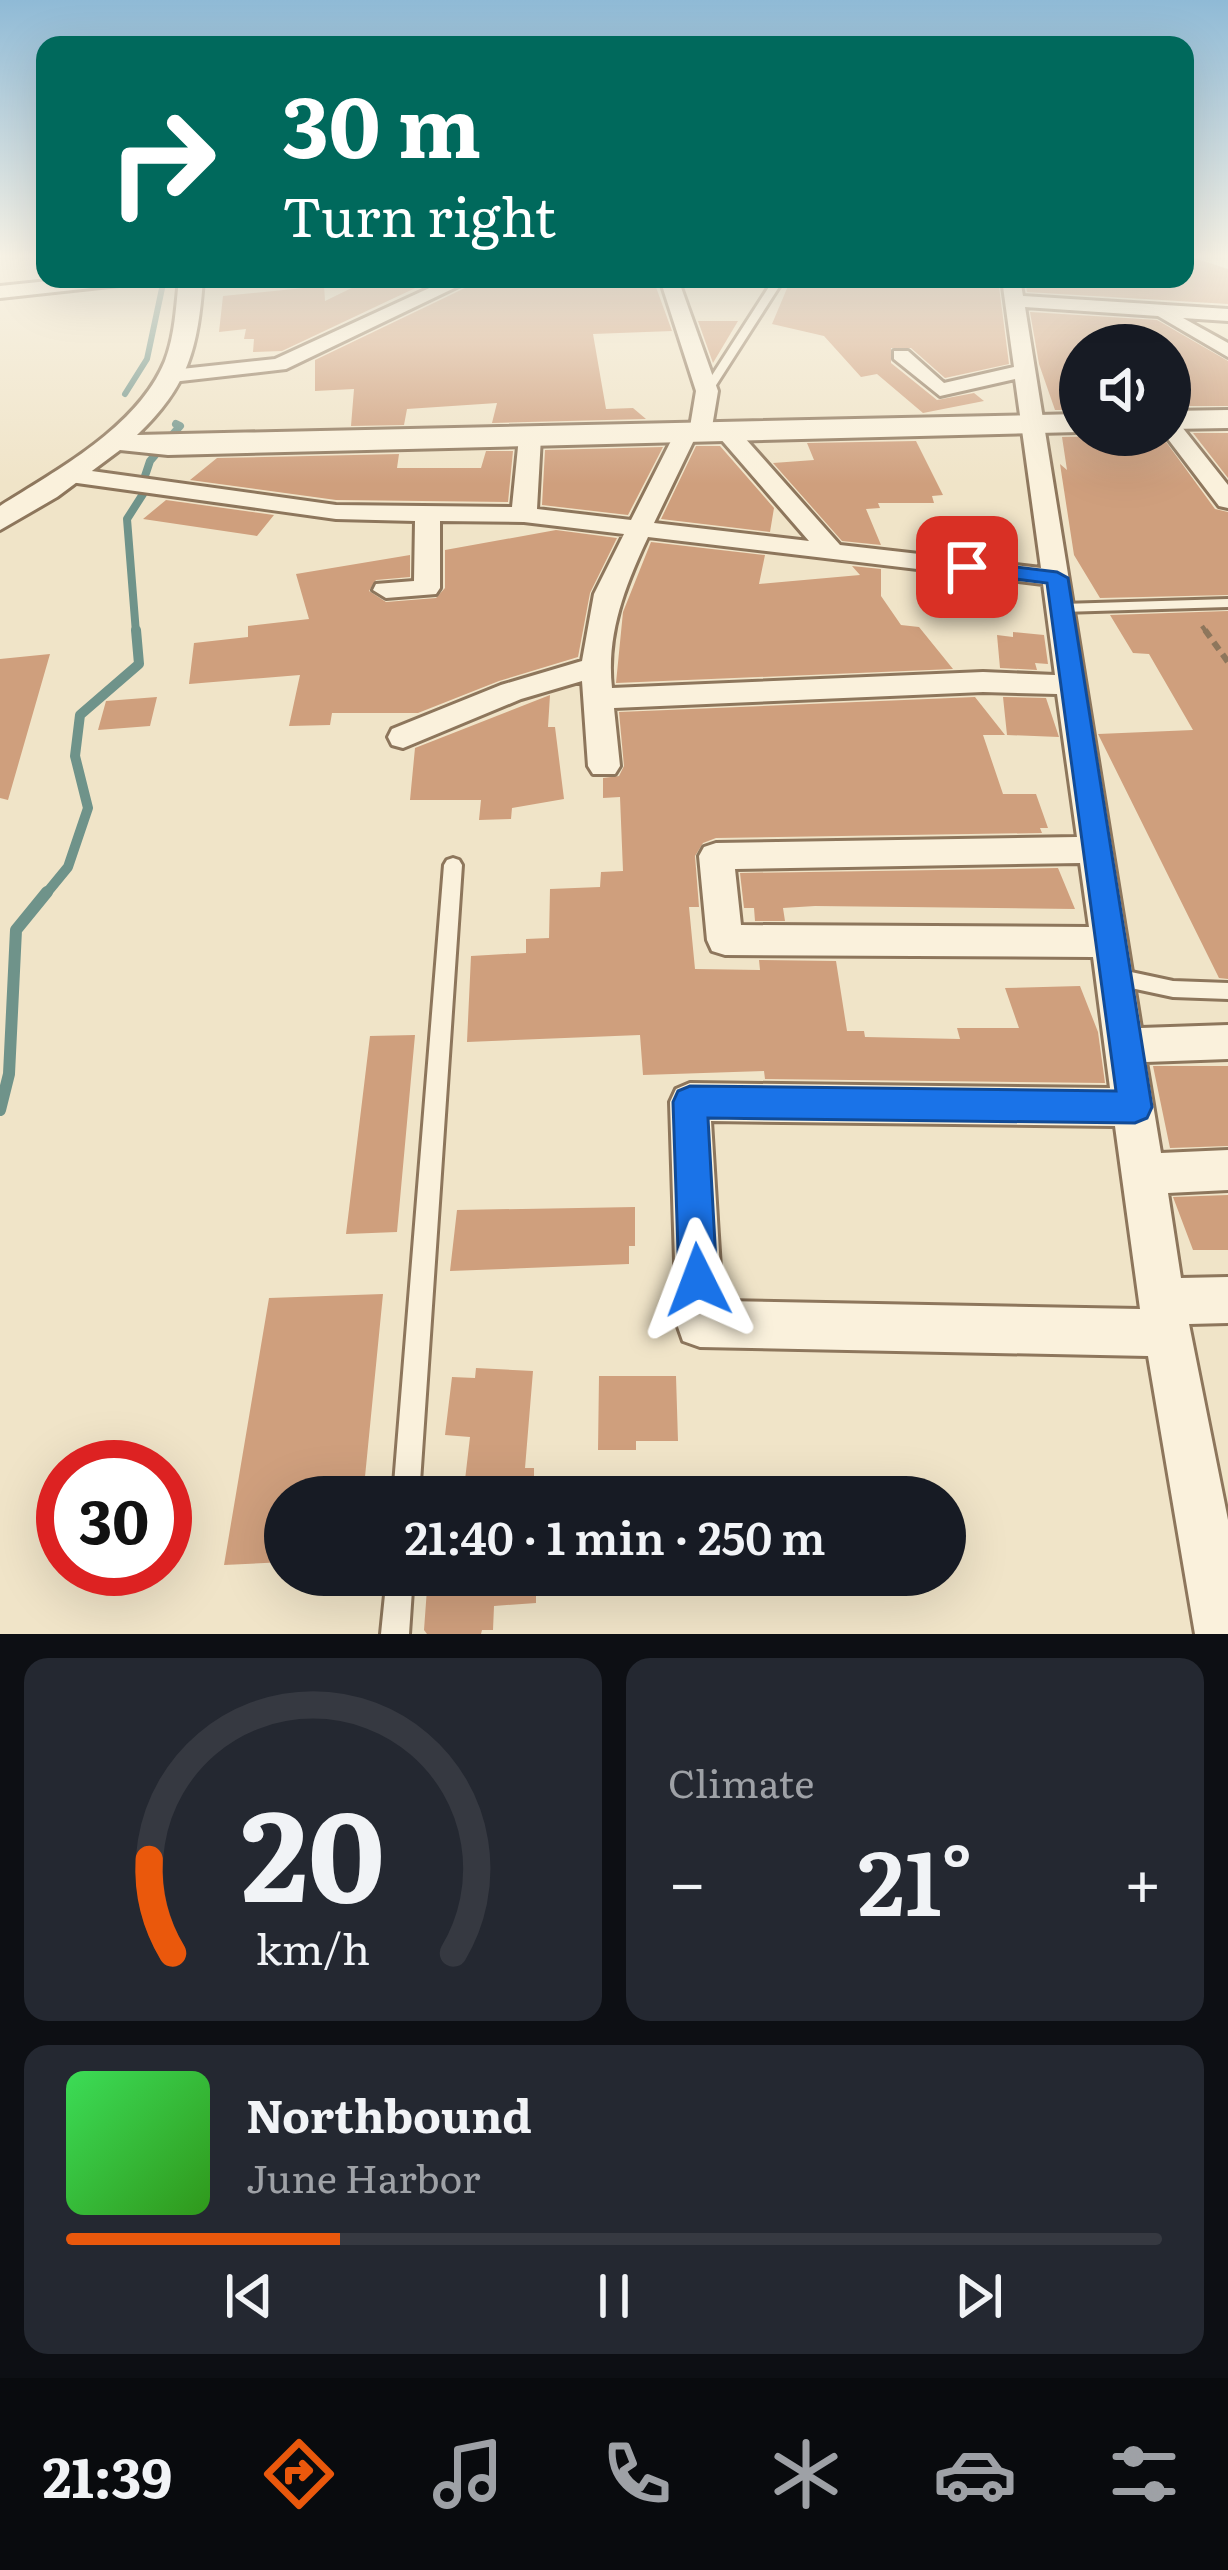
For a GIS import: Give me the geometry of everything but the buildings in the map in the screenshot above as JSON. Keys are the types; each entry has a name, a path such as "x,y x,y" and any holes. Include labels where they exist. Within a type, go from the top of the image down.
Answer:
{"street":[{"path":"0,520 112,441 172,376 185,331"},
{"path":"172,376 280,364 351,331"},
{"path":"604,766 595,667 607,594 636,528 704,433 707,391 687,331"},
{"path":"1020,331 1165,1318 1222,1634"},
{"path":"1193,331 1228,351"},
{"path":"901,356 940,390 1026,370"},
{"path":"1191,422 1228,419"},
{"path":"112,441 162,446 1059,423"},
{"path":"704,433 832,551"},
{"path":"524,515 530,437"},
{"path":"1191,452 1228,501"},
{"path":"70,475 336,512 524,515 832,551 1059,593"},
{"path":"386,590 427,588 428,515"},
{"path":"403,737 512,692 595,667"},
{"path":"598,699 983,682 1073,685"},
{"path":"1097,850 716,856 725,940 1113,959"},
{"path":"1126,1046 1228,1042"},
{"path":"1135,1107 690,1102 700,1324 1165,1318 1228,1300"},
{"path":"1144,1174 1228,1170"}],"lane":[{"path":"707,391 745,331"},
{"path":"1059,593 1185,605 1228,603"},
{"path":"408,1476 453,865"},
{"path":"1113,959 1173,989 1228,992"},
{"path":"395,1634 398,1596"}],"path":[{"path":"1185,605 1228,662"}],"waterway":[{"path":"125,394 147,359 153,331"},
{"path":"145,476 150,461 180,426 176,424"},
{"path":"136,633 127,519 143,494"},
{"path":"45,895 68,867 88,808 75,756 80,715 139,664 136,630"},
{"path":"0,1110 9,1074 16,930 47,892"}],"route":[{"path":"698,1280 690,1102 1135,1107 1057,578 967,567"}]}
